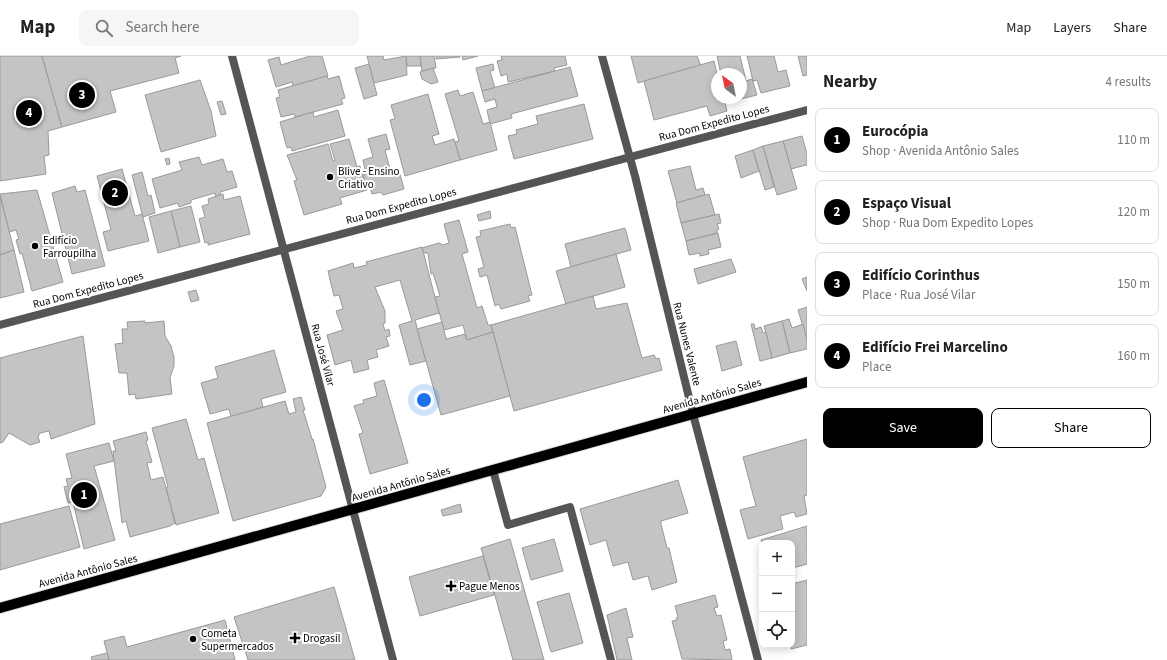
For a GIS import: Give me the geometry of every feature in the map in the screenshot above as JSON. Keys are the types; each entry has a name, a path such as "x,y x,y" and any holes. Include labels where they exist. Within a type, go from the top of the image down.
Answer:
{"main road":[{"name":"Avenida Antônio Sales","path":"0,608 807,382"}],"street":[{"name":"Rua José Vilar","path":"232,56 393,660"},
{"name":"Rua Nunes Valente","path":"602,56 630,157 693,414 758,660"},
{"name":"Rua Dom Expedito Lopes","path":"0,325 807,110"},
{"path":"494,470 508,525 570,507 611,660"}],"building":[{"path":"0,56 42,56 62,127 48,131 49,155 44,156 46,174 0,181"},
{"path":"42,56 181,56 175,58 179,73 110,91 116,112 62,127"},
{"path":"310,56 322,56 328,76 293,86 292,82 276,87 268,60 279,57 281,65"},
{"path":"367,56 383,56 384,60 406,56 407,75 374,83"},
{"path":"406,56 420,56 421,66 407,66"},
{"path":"420,56 434,56 436,68 422,71"},
{"path":"436,56 460,56 460,57 436,59"},
{"path":"462,56 478,56 463,60"},
{"path":"501,56 565,56 567,65 554,68 555,71 508,82 507,74 501,76 497,61 502,60"},
{"path":"631,56 697,56 701,66 638,83"},
{"path":"717,56 740,56 743,68 720,68"},
{"path":"747,56 774,56 778,72 786,70 790,86 761,93 757,80 753,81"},
{"path":"798,56 807,56 807,75 803,76"},
{"path":"714,61 716,68 711,68 711,104 725,104 727,111 710,116 707,106 654,120 644,81"},
{"path":"369,64 377,95 364,99 355,68"},
{"path":"493,64 494,70 490,71 495,88 482,91 476,68"},
{"path":"570,67 578,96 511,114 512,118 490,124 487,110 497,107 495,99 485,102 482,91"},
{"path":"433,68 438,82 431,84 422,79 420,72"},
{"path":"327,76 328,79 339,76 345,98 341,99 343,104 295,117 294,114 281,117 276,98 280,97 278,90"},
{"path":"752,79 757,95 747,97 747,81"},
{"path":"200,80 211,111 216,136 161,152 145,95"},
{"path":"458,90 460,96 473,92 483,124 490,122 497,150 460,160 455,142 459,141 445,94"},
{"path":"428,94 439,134 432,136 435,145 454,139 460,160 405,176 390,120 395,119 391,105"},
{"path":"222,101 226,114 221,115 217,102"},
{"path":"584,104 593,139 514,159 508,136 517,134 516,130 538,124 536,116"},
{"path":"338,110 345,136 292,151 291,147 287,148 280,122 313,112 314,117"},
{"path":"386,134 390,149 385,150 392,177 400,174 404,189 383,195 381,192 372,194 370,188 367,189 363,175 366,174 363,160 373,157 368,139"},
{"path":"802,136 807,154 807,166 791,169 783,141"},
{"name":"Blive - Ensino Criativo","path":"349,139 357,167 360,166 367,190 340,198 342,204 304,215 294,181 297,180 287,155 328,144 333,161 335,160 330,144"},
{"path":"783,141 797,189 777,195 763,146"},
{"path":"763,146 774,187 765,190 753,150"},
{"path":"753,150 759,171 741,178 735,156"},
{"path":"199,157 202,165 223,159 227,172 232,171 237,187 220,192 221,195 216,197 215,193 191,200 191,203 179,207 178,203 160,208 152,179 182,170 179,162"},
{"path":"169,158 170,164 167,165 165,159"},
{"path":"690,166 696,190 703,188 705,195 677,203 668,171"},
{"path":"122,169 135,216 142,214 149,241 108,251 103,232 111,230 97,176"},
{"path":"142,172 148,196 151,195 155,213 143,217 132,175"},
{"path":"75,186 77,192 85,190 105,266 72,274 52,193"},
{"name":"Edifício Farroupilha","path":"37,190 63,282 32,291 22,253 20,254 16,240 19,239 16,230 9,232 0,194"},
{"path":"223,194 224,200 240,196 250,234 208,245 208,242 205,243 199,219 205,217 202,206 209,204 208,199"},
{"path":"709,194 715,215 681,223 676,203"},
{"path":"0,196 14,250 0,255"},
{"path":"191,206 200,242 180,247 171,211"},
{"path":"171,211 180,247 158,253 149,217"},
{"path":"490,211 491,218 479,221 477,215"},
{"path":"719,214 721,223 717,224 719,229 717,230 717,233 686,241 681,223"},
{"path":"459,220 468,252 462,254 477,308 482,306 488,325 491,325 493,332 467,340 463,325 444,330 435,297 440,296 433,273 431,274 428,253 424,253 422,248 439,243 443,245 449,243 444,224"},
{"path":"510,224 511,228 515,227 532,295 528,296 530,301 501,309 499,304 495,306 487,275 480,277 478,269 484,267 476,237 481,236 480,231"},
{"path":"625,228 631,250 571,267 565,244"},
{"path":"718,233 721,247 708,250 709,254 700,256 700,253 689,255 686,241"},
{"path":"422,247 439,313 415,320 426,361 410,365 399,325 412,321 400,280 375,287 385,311 385,323 383,324 385,331 389,329 390,336 386,337 389,346 376,350 378,357 367,360 369,369 354,373 351,360 335,365 327,335 343,330 336,311 343,309 339,295 334,296 328,271 353,263 354,268 367,265 366,262"},
{"path":"14,250 24,292 0,298 0,255"},
{"path":"616,254 625,287 566,304 556,271"},
{"path":"731,259 736,272 698,284 694,269"},
{"path":"807,277 807,291 802,279"},
{"path":"196,290 199,300 191,302 188,292"},
{"path":"593,296 596,309 627,303 642,358 654,355 656,359 659,358 662,370 514,411 491,325"},
{"path":"807,307 807,340 798,310"},
{"path":"789,319 792,328 803,324 807,340 807,349 790,353 782,321"},
{"path":"145,321 145,323 164,321 165,336 171,346 174,357 174,366 170,378 172,394 136,399 135,394 129,395 127,373 119,373 115,344 123,343 122,329 128,329 127,322"},
{"path":"782,321 790,353 772,358 764,326"},
{"path":"442,322 446,339 465,334 467,340 493,332 510,396 441,415 417,329"},
{"path":"751,324 754,324 755,329 761,327 763,333 766,332 772,358 760,361"},
{"path":"83,336 95,424 51,439 49,431 40,433 38,437 40,442 30,445 9,433 3,442 0,443 0,358"},
{"path":"736,341 742,365 722,371 716,346"},
{"path":"274,350 286,392 261,399 263,407 231,417 229,409 210,414 201,383 218,378 215,367"},
{"path":"384,380 408,463 370,474 359,434 363,433 354,406 364,403 363,400 377,396 374,383"},
{"path":"301,397 305,410 303,410 313,439 326,487 321,496 233,521 207,423 285,401 289,414 296,412 293,399"},
{"path":"186,419 198,460 204,458 219,513 176,525 166,488 168,487 152,428"},
{"path":"146,432 148,440 146,441 152,462 147,463 151,480 163,477 175,523 170,526 130,537 126,521 122,523 113,451 116,451 113,441"},
{"path":"807,439 807,495 804,496 807,514 796,517 794,512 780,516 783,529 748,539 740,510 756,506 743,457"},
{"path":"109,443 114,461 94,466 115,540 84,549 73,502 68,503 64,487 68,486 66,479 72,478 66,454"},
{"path":"678,480 688,513 661,521 677,582 652,590 648,576 633,580 628,562 613,566 606,540 590,545 580,509"},
{"path":"460,504 462,512 443,516 441,510"},
{"path":"69,506 80,547 0,570 0,524"},
{"path":"807,526 807,564 795,567 795,540 761,540"},
{"path":"510,539 544,660 513,660 481,548"},
{"path":"554,539 563,571 531,580 522,548"},
{"name":"Pague Menos","path":"483,556 494,595 420,616 409,577"},
{"path":"807,580 807,645 795,648 795,612 795,583"},
{"name":"Drogasil","path":"334,587 355,660 248,660 234,617"},
{"path":"569,593 583,643 551,652 537,602"},
{"path":"715,595 718,607 714,608 717,616 721,615 727,640 723,641 725,650 730,649 732,660 682,659 672,621 677,620 676,618 678,617 675,606"},
{"path":"626,608 633,637 627,638 632,660 617,660 607,615"},
{"name":"Cometa Supermercados","path":"225,620 235,660 109,660 104,641 124,636 127,647"},
{"path":"107,653 109,660 92,660 91,657"}],"place":[{"name":"Edifício Corinthus","path":"82,95"},
{"name":"Edifício Frei Marcelino","path":"29,113"},
{"name":"Blive - Ensino Criativo","path":"330,177"},
{"name":"Espaço Visual","path":"115,193"},
{"name":"Edifício Farroupilha","path":"35,246"},
{"name":"Eurocópia","path":"84,495"},
{"name":"Pague Menos","path":"451,586"},
{"name":"Drogasil","path":"295,638"},
{"name":"Cometa Supermercados","path":"193,639"}]}
